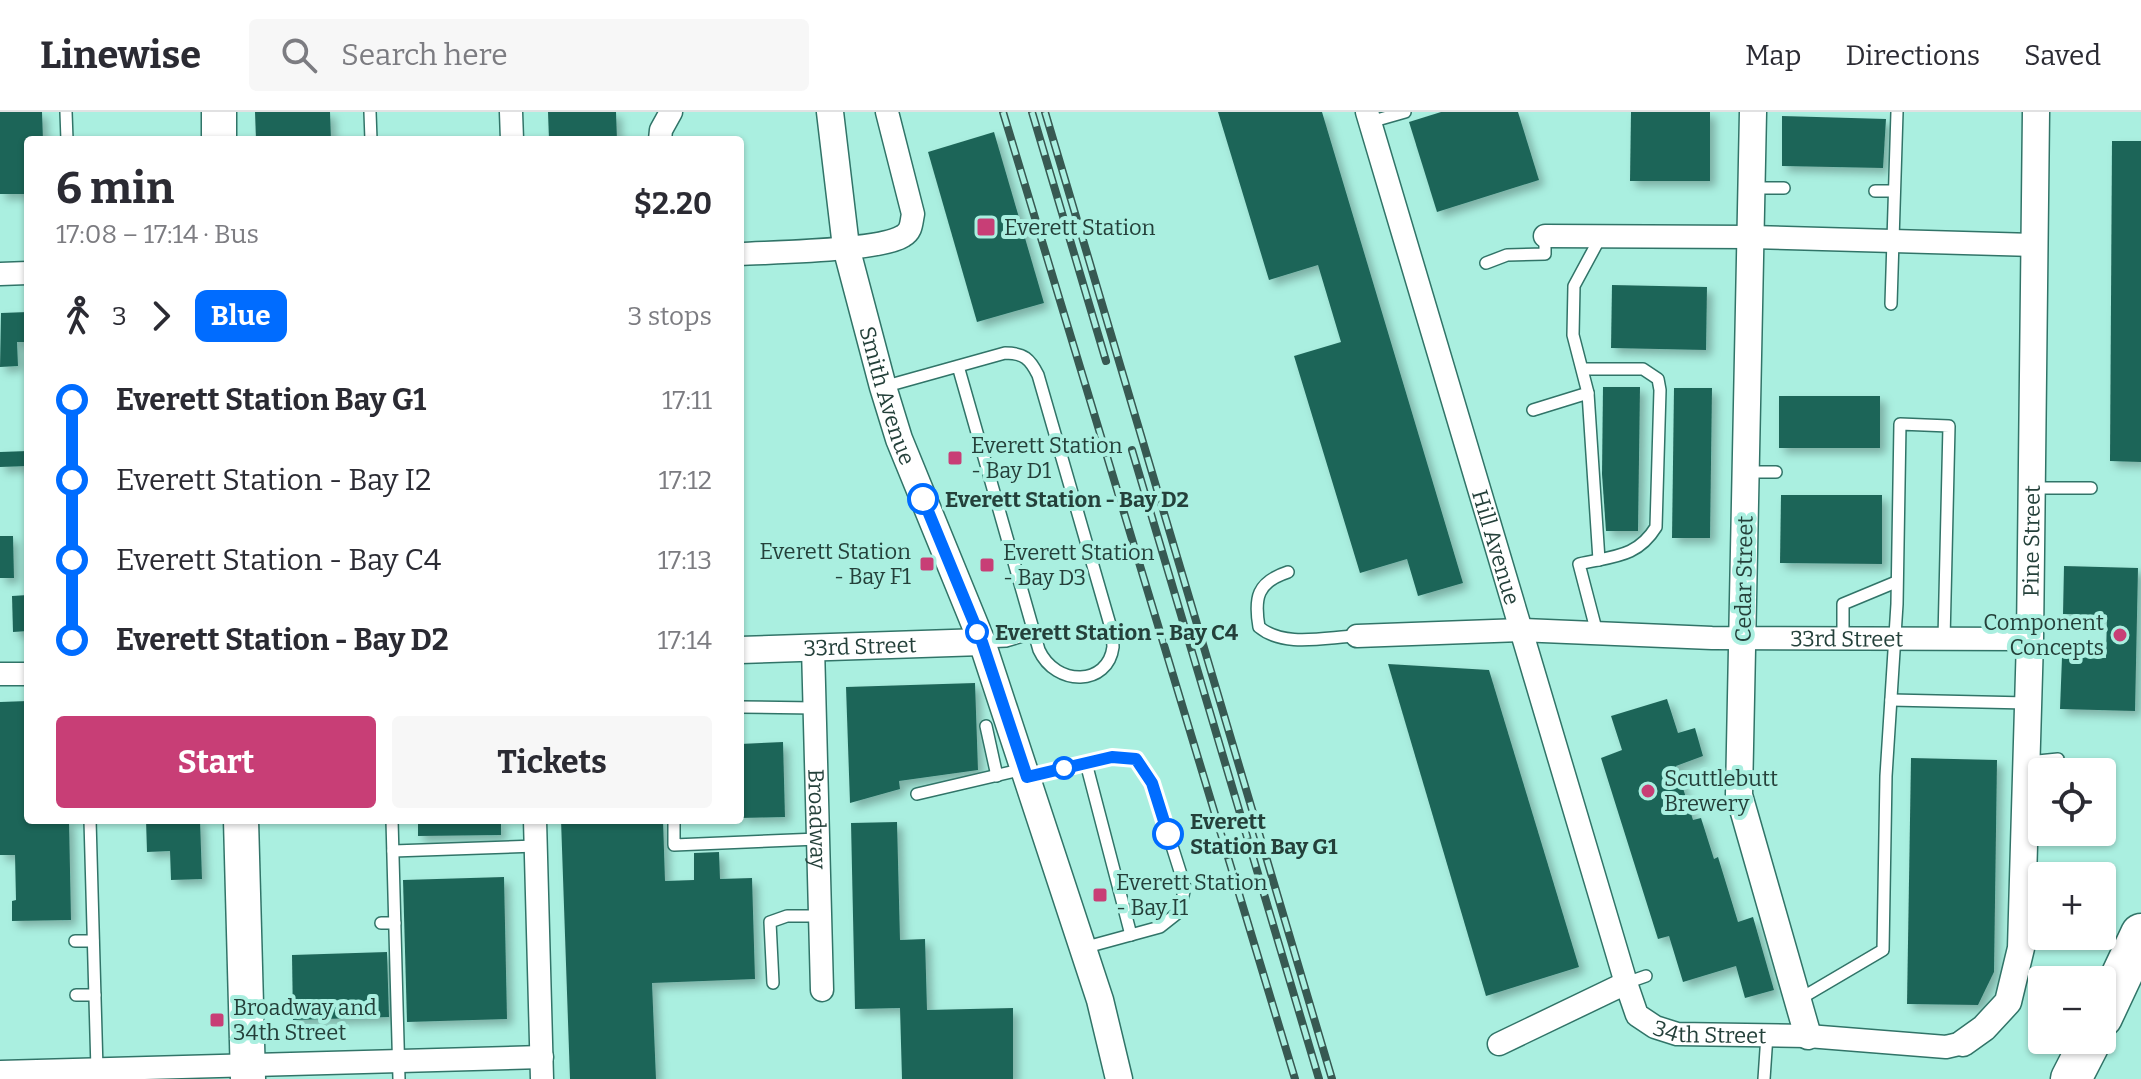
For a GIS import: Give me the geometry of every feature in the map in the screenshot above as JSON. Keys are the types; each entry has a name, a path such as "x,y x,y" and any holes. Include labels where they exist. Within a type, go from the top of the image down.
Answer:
{"highway":[{"path":"2116,987 2141,934"},
{"path":"2071,1079 2084,1054"}],"main road":[{"path":"219,112 219,136"},
{"path":"241,824 248,1072"}],"street":[{"path":"511,112 512,136"},
{"name":"Smith Avenue","path":"830,112 846,247 883,387 899,439 982,642 1100,1000 1119,1079"},
{"path":"744,254 846,247 902,237 911,229 913,214 887,112"},
{"name":"Cedar Street","path":"1753,112 1739,795 1808,1036"},
{"name":"Pine Street","path":"1963,1043 1984,1028 2008,1002 2021,948 2030,639 2036,112"},
{"name":"Hill Avenue","path":"1368,117 1521,630 1636,980"},
{"path":"1545,236 1751,237 2035,245"},
{"path":"0,274 24,273"},
{"name":"33rd Street","path":"1357,636 1521,630 1742,638 2030,639"},
{"name":"33rd Street","path":"744,650 982,642"},
{"name":"Broadway","path":"813,647 822,990"},
{"path":"0,674 24,674"},
{"path":"0,1072 97,1074 542,1068 535,824"},
{"path":"1499,1044 1636,980"},
{"name":"34th Street","path":"1636,980 1637,1015 1655,1027 1677,1034 1808,1036 1946,1047 1963,1043"}],"lane":[{"path":"66,112 67,136"},
{"path":"370,112 371,136"},
{"path":"1368,117 1405,112"},
{"path":"1891,304 1897,112"},
{"path":"1752,188 1784,188"},
{"path":"1875,191 1893,191"},
{"path":"1486,263 1507,255 1545,254 1545,236"},
{"path":"1599,560 1588,393 1573,335 1574,286 1601,236"},
{"path":"883,387 958,366 1005,353 1020,353 1031,360 1038,375 1107,615 1113,647 1099,669 1086,676 1071,678 1056,673 1044,662 1033,633 958,366"},
{"path":"1583,369 1643,369 1658,379 1660,390 1656,527 1647,542 1636,551 1579,564 1597,633"},
{"path":"1533,410 1588,393"},
{"path":"1797,1000 1883,950 1886,776 1894,640 1900,424 1949,426 1944,639"},
{"path":"1746,472 1776,472"},
{"path":"2032,488 2091,488"},
{"path":"1288,572 1260,589 1256,605 1259,627 1270,636 1286,640 1357,636"},
{"path":"1843,638 1843,604 1896,582"},
{"path":"982,642 1006,641 1033,633"},
{"path":"1891,700 2028,703"},
{"path":"744,707 815,708"},
{"path":"986,726 997,776"},
{"path":"917,794 997,776 1112,757 1136,759 1152,783 1185,887 1179,912 1160,927 1083,948"},
{"path":"1086,763 1131,935"},
{"path":"90,824 97,1074"},
{"path":"392,824 399,1070"},
{"path":"674,824 674,845 818,839"},
{"path":"393,851 536,846"},
{"path":"773,983 770,922 787,916 820,916"},
{"path":"381,923 395,923"},
{"path":"75,941 93,941"},
{"path":"76,995 95,995"},
{"path":"1764,1079 1767,1035"}],"building":[{"path":"0,112 42,112 43,136 24,136 24,194 0,194"},
{"path":"255,112 330,112 331,136 256,136"},
{"path":"548,112 616,112 617,136 549,136"},
{"path":"1218,112 1322,112 1463,583 1418,596 1407,559 1360,573 1294,356 1341,342 1318,265 1269,280"},
{"path":"1441,112 1518,112 1539,180 1437,212 1409,122"},
{"path":"1631,112 1710,112 1710,181 1630,181"},
{"path":"1782,116 1886,119 1883,168 1782,166"},
{"name":"Everett Station","path":"994,132 1044,303 977,322 928,152"},
{"path":"2112,141 2141,141 2141,462 2110,461"},
{"path":"1612,285 1707,287 1706,350 1611,348"},
{"path":"24,312 24,342 17,342 18,366 0,367 1,313"},
{"path":"1603,387 1640,387 1638,531 1606,531 1602,474"},
{"path":"1674,388 1712,388 1710,538 1672,538"},
{"path":"1779,396 1880,396 1880,448 1779,448"},
{"path":"24,451 24,466 0,467 0,452"},
{"path":"1781,495 1882,495 1882,564 1780,563"},
{"path":"0,536 13,536 14,578 0,578"},
{"path":"2064,566 2138,568 2135,711 2060,709 2062,657 2106,658 2107,615 2063,614"},
{"path":"24,595 24,631 13,632 12,596"},
{"path":"1388,664 1489,670 1579,967 1486,996"},
{"path":"975,683 978,770 899,781 900,789 850,803 846,687"},
{"path":"1667,699 1678,733 1695,728 1703,756 1676,766 1693,820 1701,818 1714,859 1718,857 1738,922 1753,917 1774,990 1745,998 1736,966 1683,982 1669,936 1658,939 1601,758 1622,750 1611,716"},
{"path":"24,701 24,824 69,824 71,920 12,921 12,901 16,900 15,855 0,855 0,702"},
{"path":"783,742 785,817 744,818 744,744"},
{"path":"1911,758 1997,760 1994,972 1978,1005 1907,1004"},
{"path":"897,822 900,940 925,939 927,1010 1013,1008 1013,1079 902,1079 900,1008 855,1009 851,823"},
{"path":"146,824 200,824 202,879 171,880 170,851 147,852"},
{"path":"418,824 501,824 501,835 418,836"},
{"path":"561,824 663,824 665,881 694,880 694,853 719,852 720,879 752,878 755,979 652,983 656,1079 570,1079"},
{"path":"504,877 507,1019 407,1022 403,880"},
{"path":"387,952 389,1017 293,1020 292,955"}],"railway":[{"path":"1003,112 1295,1079"},
{"path":"1032,112 1106,361"},
{"path":"1045,112 1332,1079"},
{"path":"1132,450 1319,1079"}],"bus line":[{"name":"Blue","path":"923,499 982,642 1027,777 1112,757 1136,759 1152,783 1168,834"}],"place":[{"name":"Everett Station","path":"986,227"},
{"name":"Everett Station - Bay D1","path":"955,458"},
{"name":"Everett Station - Bay D2","path":"923,499"},
{"name":"Everett Station - Bay F1","path":"927,564"},
{"name":"Everett Station - Bay D3","path":"987,565"},
{"name":"Everett Station - Bay C4","path":"977,632"},
{"name":"Component Concepts","path":"2120,635"},
{"name":"Scuttlebutt Brewery","path":"1648,791"},
{"name":"Everett Station Bay G1","path":"1168,834"},
{"name":"Everett Station - Bay I1","path":"1100,895"},
{"name":"Broadway and 34th Street","path":"217,1020"}]}
